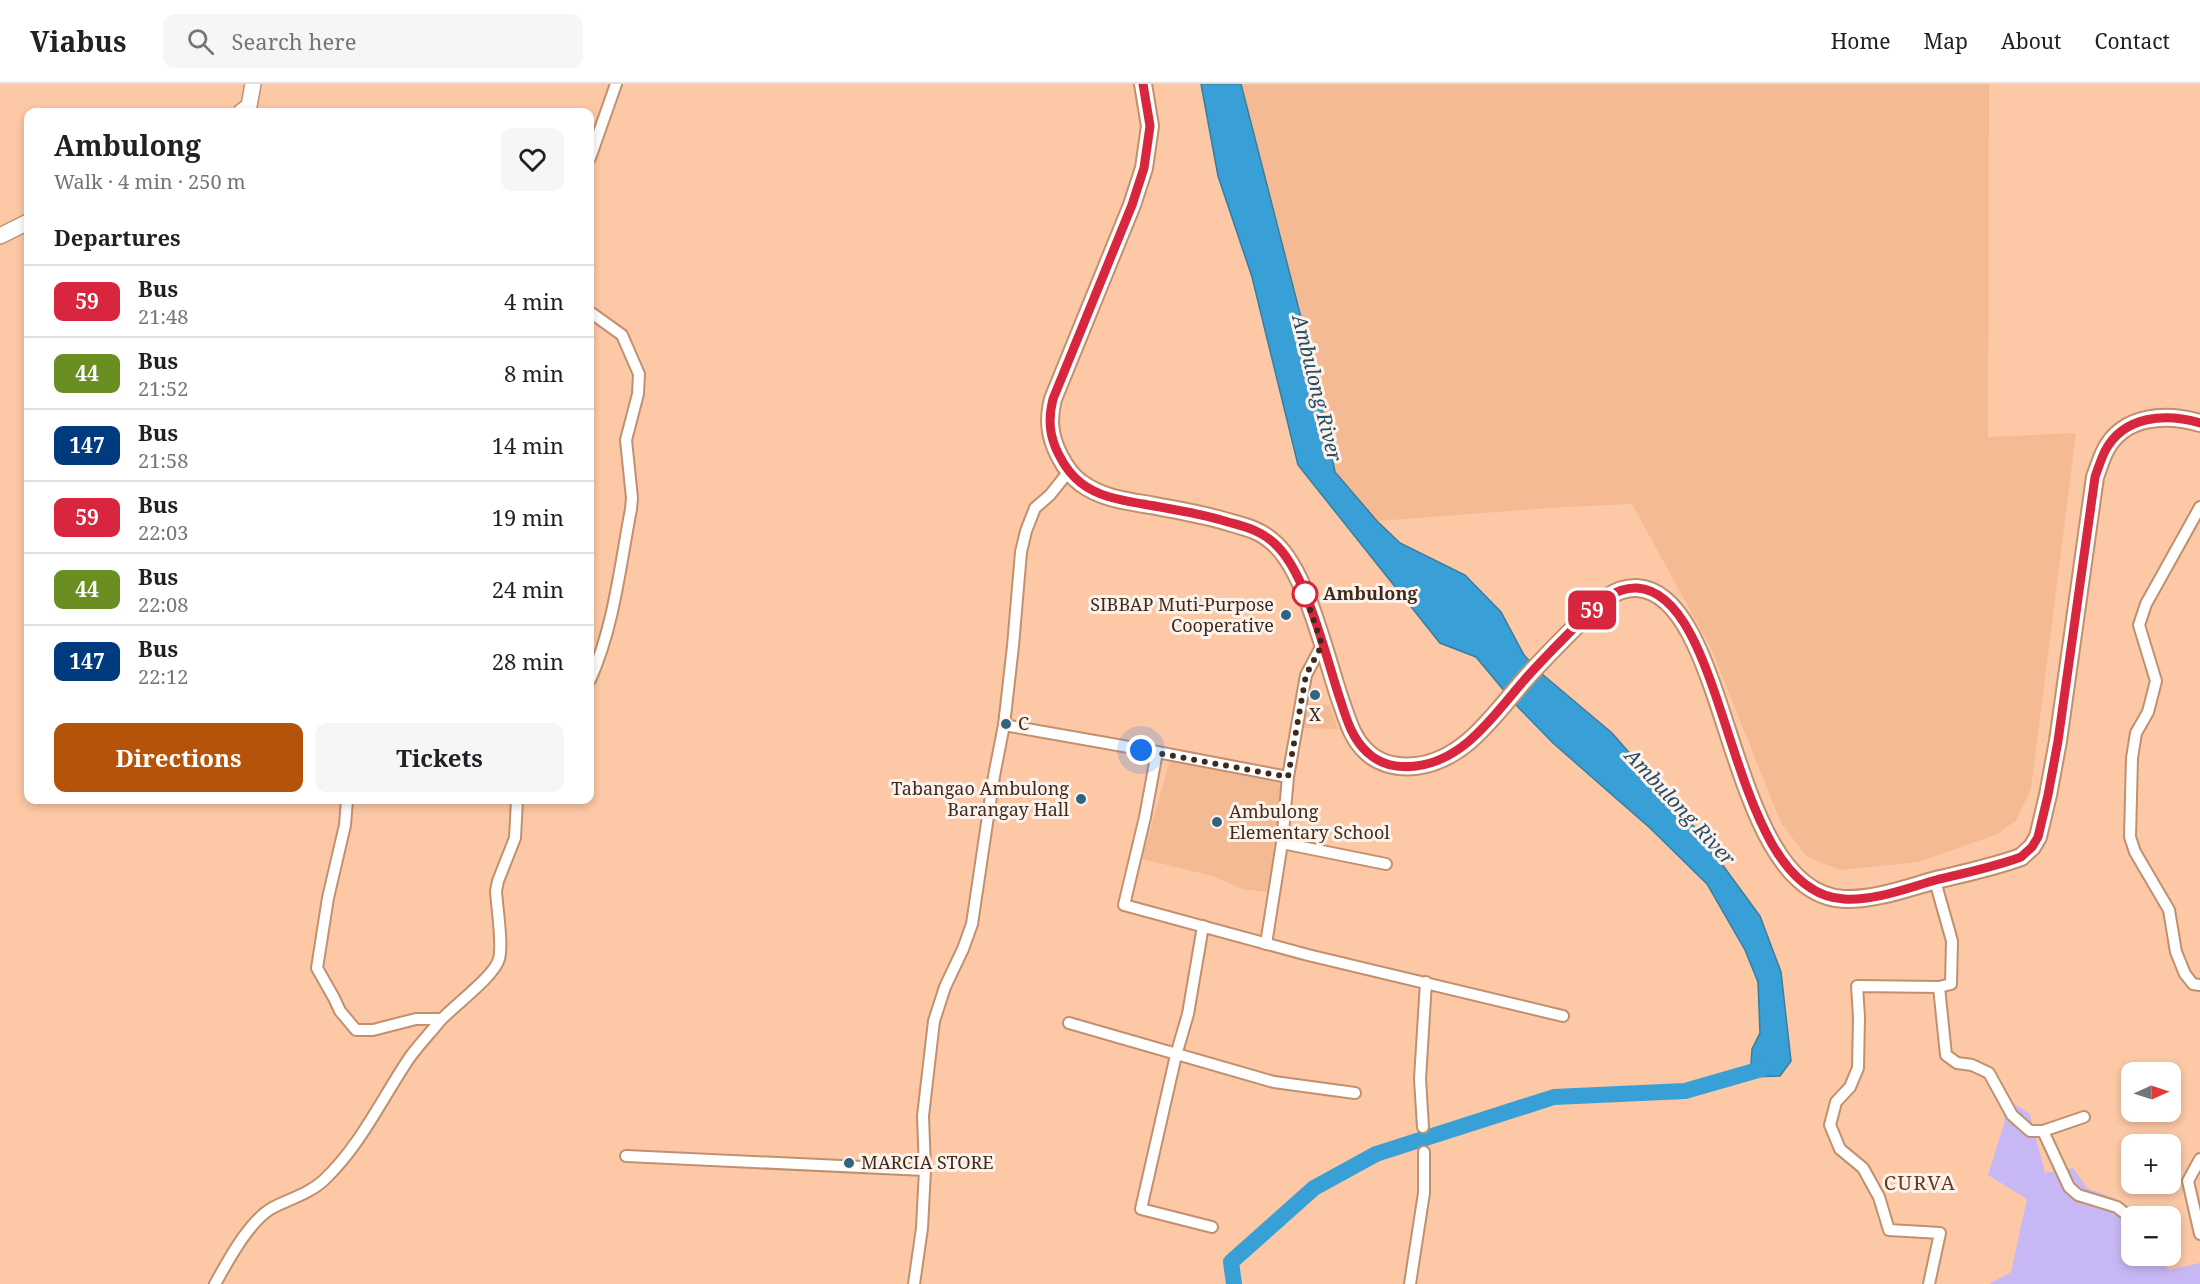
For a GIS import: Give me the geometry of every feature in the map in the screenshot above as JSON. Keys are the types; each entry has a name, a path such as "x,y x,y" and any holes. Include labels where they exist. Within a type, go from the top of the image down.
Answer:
{"main road":[{"path":"1143,84 1150,126 1144,168 1132,205 1066,363 1050,411 1052,441 1078,482 1107,497 1212,517 1257,530 1286,554 1294,568 1354,735 1365,750 1379,761 1397,766 1414,766 1434,762 1453,754 1474,737 1596,605 1610,595 1638,588 1654,592 1678,611 1693,637 1746,785 1769,839 1790,870 1814,891 1842,899 1888,894 2021,857 2032,847 2038,837 2043,819 2058,741 2095,477 2105,450 2128,427 2145,419 2162,416 2180,417 2200,423"}],"street":[{"path":"246,108 249,106 253,84"},
{"path":"594,147 616,84"},
{"path":"0,236 24,224"},
{"path":"594,315 621,335 639,374 638,394 626,440 631,509 610,617 594,670"},
{"path":"914,1284 922,1228 925,1170 923,1116 934,1021 945,987 972,924 1004,725 1021,552 1035,508 1050,495 1069,471"},
{"path":"2200,507 2146,604 2139,626 2156,681 2148,712 2136,733 2132,758 2130,837 2135,852 2169,910 2176,952 2185,974 2193,984 2200,985"},
{"path":"1266,944 1282,843 1288,777 1306,675 1322,645"},
{"path":"1004,725 1288,777"},
{"path":"1157,752 1145,817 1124,905 1266,944 1563,1016"},
{"path":"347,804 345,825 318,952 318,972 340,1011 356,1030 373,1030 416,1019 441,1019"},
{"path":"215,1284 232,1255 258,1219 270,1209 314,1187 339,1164 381,1106 411,1056 441,1019 495,968 499,959 496,891 515,838 517,804"},
{"path":"1282,843 1386,864"},
{"path":"1929,1284 1940,1233 1889,1230 1879,1197 1863,1168 1840,1149 1830,1125 1836,1102 1850,1088 1858,1068 1857,986 1939,987 1951,984 1952,941 1935,880"},
{"path":"1203,926 1188,1014 1176,1055 1141,1209 1212,1227"},
{"path":"1424,1127 1420,1079 1426,982"},
{"path":"1939,987 1946,1055 1958,1063 1972,1065 1989,1073 2012,1115 2020,1124 2030,1131 2043,1131 2084,1117"},
{"path":"1069,1023 1274,1082 1355,1093"},
{"path":"2043,1131 2069,1187 2078,1195 2121,1210"},
{"path":"1410,1284 1424,1193 1424,1152"},
{"path":"626,1156 925,1170"},
{"path":"2200,1159 2188,1181 2200,1234"}],"shaded area":[{"path":"1241,84 1989,84 1988,437 2076,433 2031,789 2016,820 1998,834 1918,862 1840,870 1807,857 1781,823 1711,648 1632,504 1377,521 1335,472 1314,368"},
{"path":"1307,703 1329,705 1338,729 1303,728"},
{"name":"Ambulong Elementary School","path":"1170,760 1274,781 1286,786 1274,893 1243,889 1213,876 1142,859"},
{"path":"1999,1094 2030,1114 2045,1173 2073,1168 2087,1188 2113,1198 2123,1206 2121,1266 2166,1266 2168,1270 2200,1263 2200,1284 1989,1284 2011,1272 2027,1199 1988,1175 2005,1121"}],"water":[{"path":"1201,84 1241,84 1314,368 1335,472 1377,521 1400,543 1465,575 1501,612 1524,655 1542,674 1612,733 1697,830 1760,916 1781,972 1791,1061 1780,1076 1746,1077 1742,1074 1751,1064 1752,1049 1760,1033 1758,982 1745,950 1707,884 1650,828 1553,743 1516,705 1476,657 1440,643 1298,465 1252,277 1218,176"}],"waterway":[{"name":"Ambulong River","path":"1234,1284 1231,1262 1314,1188 1376,1154 1554,1097 1685,1091 1765,1068"}],"bus line":[{"name":"59","path":"1143,84 1150,126 1144,168 1132,205 1053,399 1049,423 1052,441 1069,471 1078,482 1090,489 1107,497 1212,517 1257,530 1286,554 1305,594 1349,724 1360,745 1379,761 1397,766 1414,766 1434,762 1453,754 1474,737 1596,605 1610,595 1638,588 1654,592 1678,611 1693,637 1746,785 1769,839 1790,870 1814,891 1842,899 1888,894 2021,857 2032,847 2038,837 2048,795 2058,741 2095,477 2105,450 2128,427 2145,419 2162,416 2180,417 2200,423"}],"place":[{"name":"Ambulong","path":"1305,594"},
{"name":"SIBBAP Muti-Purpose Cooperative","path":"1286,615"},
{"name":"X","path":"1315,695"},
{"name":"C","path":"1006,724"},
{"name":"Tabangao Ambulong Barangay Hall","path":"1081,799"},
{"name":"Ambulong Elementary School","path":"1217,822"},
{"name":"MARCIA STORE","path":"849,1163"}],"district":[{"name":"CURVA","path":"1920,1183"}],"route":[{"path":"1141,750 1288,777 1306,675 1313,658 1322,645 1305,594"}]}
